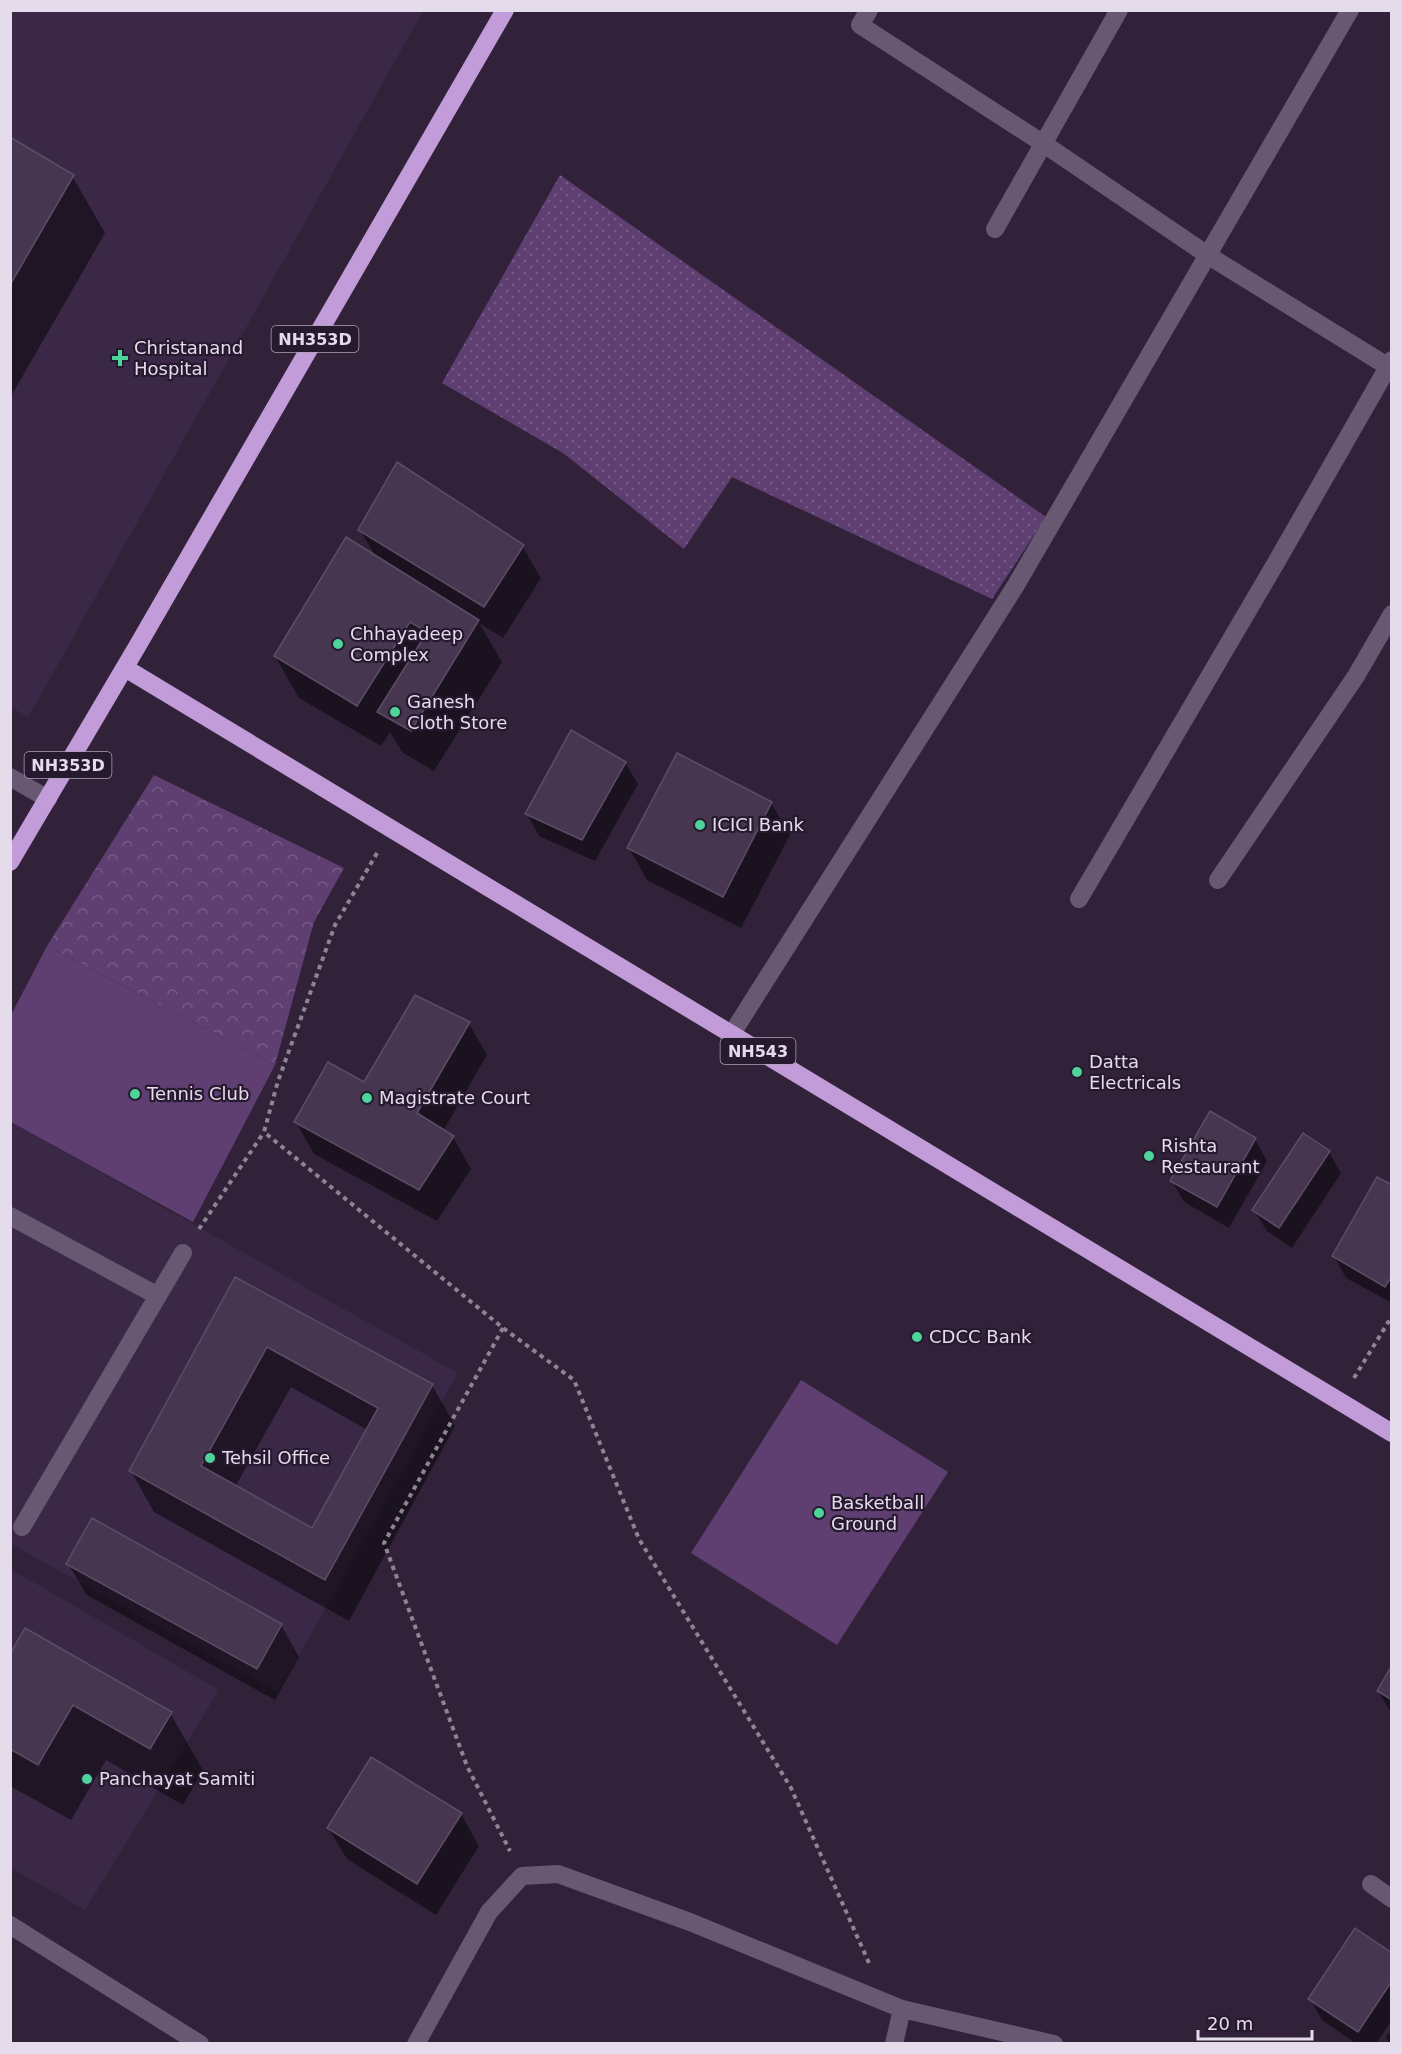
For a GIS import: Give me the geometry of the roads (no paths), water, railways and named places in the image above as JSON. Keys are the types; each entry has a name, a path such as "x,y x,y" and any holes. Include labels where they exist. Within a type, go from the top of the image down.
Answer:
{"highway":[{"name":"NH353D","path":"10,862 125,669 505,10"},
{"name":"NH543","path":"125,669 1392,1433"}],"street":[{"path":"869,10 860,25 1044,144 1209,256 1390,365 1079,899"},
{"path":"994,229 1119,10"},
{"path":"731,1035 1016,585 1350,10"},
{"path":"1218,880 1356,676 1392,614"},
{"path":"10,777 48,799"},
{"path":"10,1216 158,1296"},
{"path":"22,1527 183,1253"},
{"path":"416,2043 489,1912 522,1876 558,1874 690,1922 894,2005 1054,2043"},
{"path":"1371,1884 1392,1899"},
{"path":"10,1925 200,2043"},
{"path":"894,2005 894,2043"}],"place":[{"name":"Christanand Hospital","path":"120,358"},
{"name":"Chhayadeep Complex","path":"338,644"},
{"name":"Ganesh Cloth Store","path":"395,712"},
{"name":"ICICI Bank","path":"700,825"},
{"name":"Datta Electricals","path":"1077,1072"},
{"name":"Tennis Club","path":"135,1094"},
{"name":"Magistrate Court","path":"367,1098"},
{"name":"Rishta Restaurant","path":"1149,1156"},
{"name":"CDCC Bank","path":"917,1337"},
{"name":"Tehsil Office","path":"210,1458"},
{"name":"Basketball Ground","path":"819,1513"},
{"name":"Panchayat Samiti","path":"87,1779"}]}
